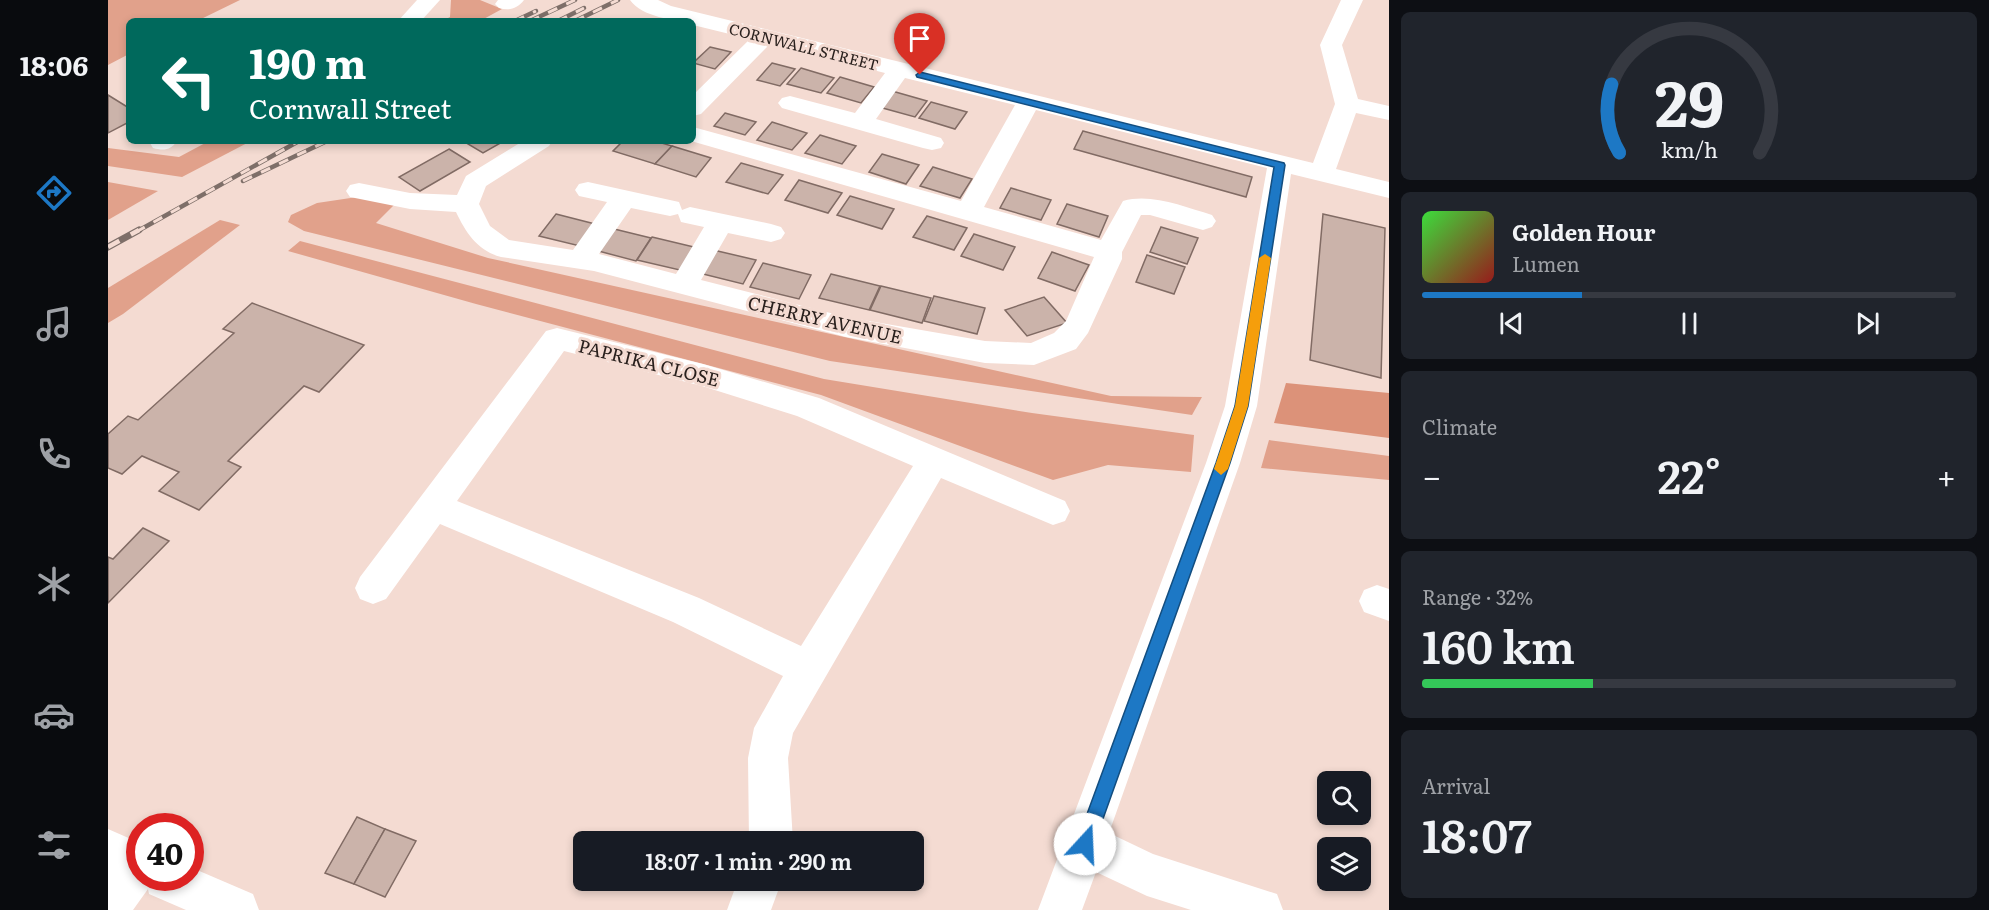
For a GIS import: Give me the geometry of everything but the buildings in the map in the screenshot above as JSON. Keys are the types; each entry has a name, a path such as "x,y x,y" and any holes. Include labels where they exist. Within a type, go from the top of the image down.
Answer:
{"street":[{"path":"412,18 429,0"},
{"path":"1321,174 1347,104 1331,45 1352,0"},
{"name":"CORNWALL STREET","path":"644,2 664,11 692,18"},
{"name":"CORNWALL STREET","path":"696,19 1280,165 1389,190"},
{"path":"696,106 765,36"},
{"path":"861,122 899,70"},
{"path":"969,211 1029,102"},
{"path":"790,103 932,143"},
{"path":"1347,104 1389,112"},
{"path":"696,135 1108,252"},
{"path":"360,191 410,201 466,204 475,182 535,144"},
{"path":"1060,910 1223,463 1241,406 1280,165"},
{"path":"588,190 625,197 720,223 771,233"},
{"path":"580,260 625,197"},
{"name":"CHERRY AVENUE","path":"466,204 479,231 501,248 580,260 846,327 985,352 1034,354 1065,341 1078,326 1108,259 1108,252 1132,207 1150,207 1203,221"},
{"path":"683,286 720,223"},
{"name":"PAPRIKA CLOSE","path":"373,588 557,339 703,375 808,407 1053,511"},
{"path":"771,831 768,758 774,728 934,461"},
{"path":"435,507 686,610 808,669"},
{"path":"1085,844 1147,874 1261,910"},
{"path":"108,908 126,882"},
{"path":"195,891 237,910"},
{"path":"749,910 755,891"}],"shaded area":[{"path":"108,0 240,0 203,18 126,18 126,56 108,65"},
{"path":"451,0 480,0 502,9 486,18 448,18 450,17"},
{"path":"203,144 245,144 182,177 108,166 108,148 179,157"},
{"path":"108,182 158,191 108,220"},
{"path":"364,196 394,205 376,223 488,258 1111,396 1202,397 1192,415 830,361 304,231 288,222 291,215 317,203"},
{"path":"220,220 240,225 108,323 108,288"},
{"path":"300,241 824,379 1032,413 1194,435 1191,472 1108,465 1053,480 821,395 476,304 288,251"},
{"path":"1286,383 1389,393 1389,438 1274,423"},
{"path":"1269,440 1389,456 1389,480 1261,468"}],"railway":[{"path":"536,18 575,0"},
{"path":"581,18 618,0"},
{"path":"564,18 584,8"},
{"path":"521,18 536,11"},
{"path":"136,232 294,144"},
{"path":"243,181 321,144"},
{"path":"108,247 139,230"}],"slow traffic":[{"path":"1221,469 1241,406 1265,258"}],"route":[{"path":"920,75 1280,165 1241,406 1223,463 1085,844"}]}
